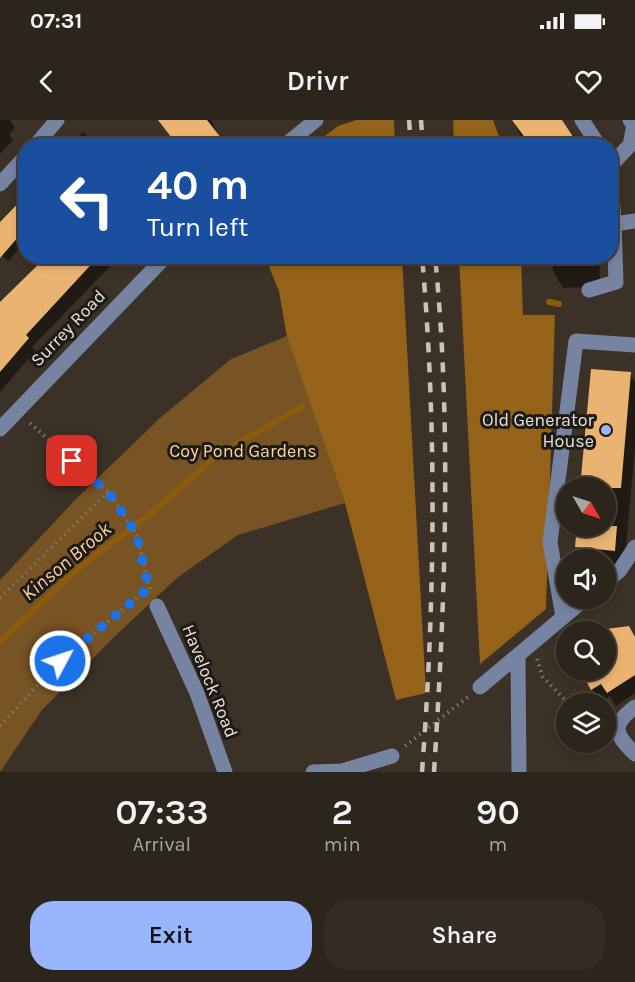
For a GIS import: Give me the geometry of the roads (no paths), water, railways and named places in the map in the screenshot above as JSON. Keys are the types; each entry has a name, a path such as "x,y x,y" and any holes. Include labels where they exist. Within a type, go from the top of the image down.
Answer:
{"street":[{"path":"42,138 57,120"},
{"path":"294,138 316,120"},
{"path":"582,120 594,138"},
{"path":"618,157 630,145 633,125 630,120"},
{"path":"0,184 18,165"},
{"path":"618,223 635,221"},
{"name":"Surrey Road","path":"0,429 158,264"},
{"path":"589,290 616,282 615,264"},
{"path":"563,617 550,542 576,341 635,345"},
{"path":"616,571 634,551"},
{"name":"Havelock Road","path":"158,606 197,693 225,772"},
{"path":"480,687 573,609"},
{"path":"518,656 519,772"},
{"path":"635,707 621,717 617,727 618,736 635,754"},
{"path":"314,772 342,771 392,756"}],"waterway":[{"name":"Kinson Brook","path":"549,302 559,304"},
{"name":"Kinson Brook","path":"0,641 78,569 156,509 220,453 302,407"}],"railway":[{"path":"409,120 410,138"},
{"path":"421,120 422,138"},
{"path":"422,772 432,579 432,450 423,264"},
{"path":"434,772 445,514 444,385 436,264"}],"place":[{"name":"Old Generator House","path":"606,430"}],"park label":[{"name":"Coy Pond Gardens","path":"243,451"}]}
